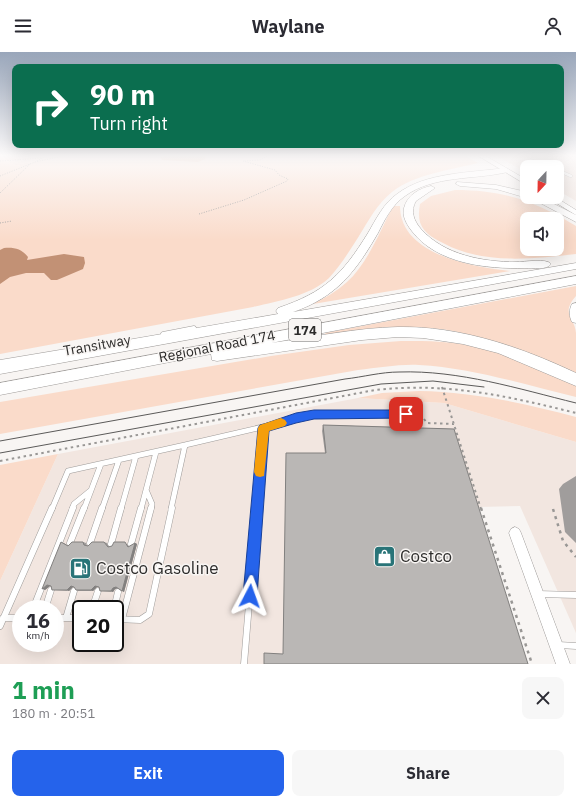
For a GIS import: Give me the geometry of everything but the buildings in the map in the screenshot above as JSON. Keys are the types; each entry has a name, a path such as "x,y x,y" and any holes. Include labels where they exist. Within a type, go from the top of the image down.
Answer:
{"highway":[{"path":"35,362 194,328 279,312 310,300 334,287 343,278 358,258 391,203 403,193 426,184"},
{"path":"520,193 489,186 452,184 433,188 420,193 414,198 409,207 409,217 415,228 437,247 459,257 494,264 519,265 576,261"},
{"path":"546,204 576,219"},
{"name":"Regional Road 174","path":"0,368 576,266"},
{"name":"Regional Road 174","path":"0,388 137,361 576,280"},
{"path":"576,307 576,319"},
{"path":"35,382 339,338 406,332 447,335 496,346 532,359 576,380"}],"main road":[{"path":"561,204 576,213"}],"street":[{"path":"514,533 563,664"}],"lane":[{"name":"Transitway","path":"0,362 194,328"},
{"path":"0,626 68,471 185,446 264,428 296,418 314,415 420,414"},
{"path":"244,664 264,428"},
{"path":"124,619 140,620 149,614 185,446"},
{"path":"131,544 156,452"},
{"path":"111,544 136,456"},
{"path":"90,543 119,460"},
{"path":"70,543 101,464"},
{"path":"124,600 152,504 146,490"},
{"path":"37,600 74,504 90,491"},
{"path":"48,600 51,590"},
{"path":"72,618 66,618 74,591"},
{"path":"95,600 98,591"},
{"path":"116,600 118,592"},
{"path":"537,594 576,595"},
{"path":"3,618 12,618"},
{"path":"556,645 576,646"}],"path":[{"path":"0,193 10,184"},
{"path":"199,214 218,210 284,184"},
{"path":"0,224 12,221"},
{"path":"442,387 532,664"},
{"path":"420,414 427,423 454,424"},
{"path":"553,509 558,535 571,553 576,557"}],"shaded area":[{"path":"0,184 406,184 392,192 378,207 349,252 329,278 303,294 253,307 0,354"},
{"path":"564,184 576,184 576,201 564,194"},
{"path":"455,190 488,192 520,200 520,204 532,204 551,212 520,212 520,256 553,256 524,258 490,257 457,249 435,239 425,231 419,217 420,204 431,196"},
{"path":"393,206 400,206 403,223 412,236 425,247 459,262 510,271 313,304 347,282 361,266"},
{"path":"564,219 576,226 576,254 564,255"},
{"path":"4,248 14,248 20,250 26,254 28,257 27,260 64,254 84,257 85,263 83,269 57,280 51,280 44,273 26,273 10,277 0,284 0,250"},
{"path":"576,286 576,296 571,302 569,312 576,333 576,375 500,344 460,332 421,328 327,337 325,333"},
{"path":"401,341 431,341 461,344 494,351 530,364 576,386 576,397 479,373 419,365 388,366 358,370 0,434 0,402 271,356 349,345"},
{"path":"419,391 498,399 576,417 576,442 444,403 358,398 382,393"},
{"path":"358,398 444,403 576,442 576,633 520,506 478,507 527,664 0,664 0,581 58,454"},
{"path":"58,454 0,581 0,465"}],"tram line":[{"path":"0,441 345,379 392,372 421,372 466,377 576,403"},
{"path":"0,453 381,384 433,381 484,387"}],"slow traffic":[{"path":"260,472 264,428 281,423"}],"place":[{"name":"Costco","path":"385,556"},
{"name":"Costco Gasoline","path":"80,568"}],"route":[{"path":"250,596 264,428 296,418 314,415 406,414"}]}
